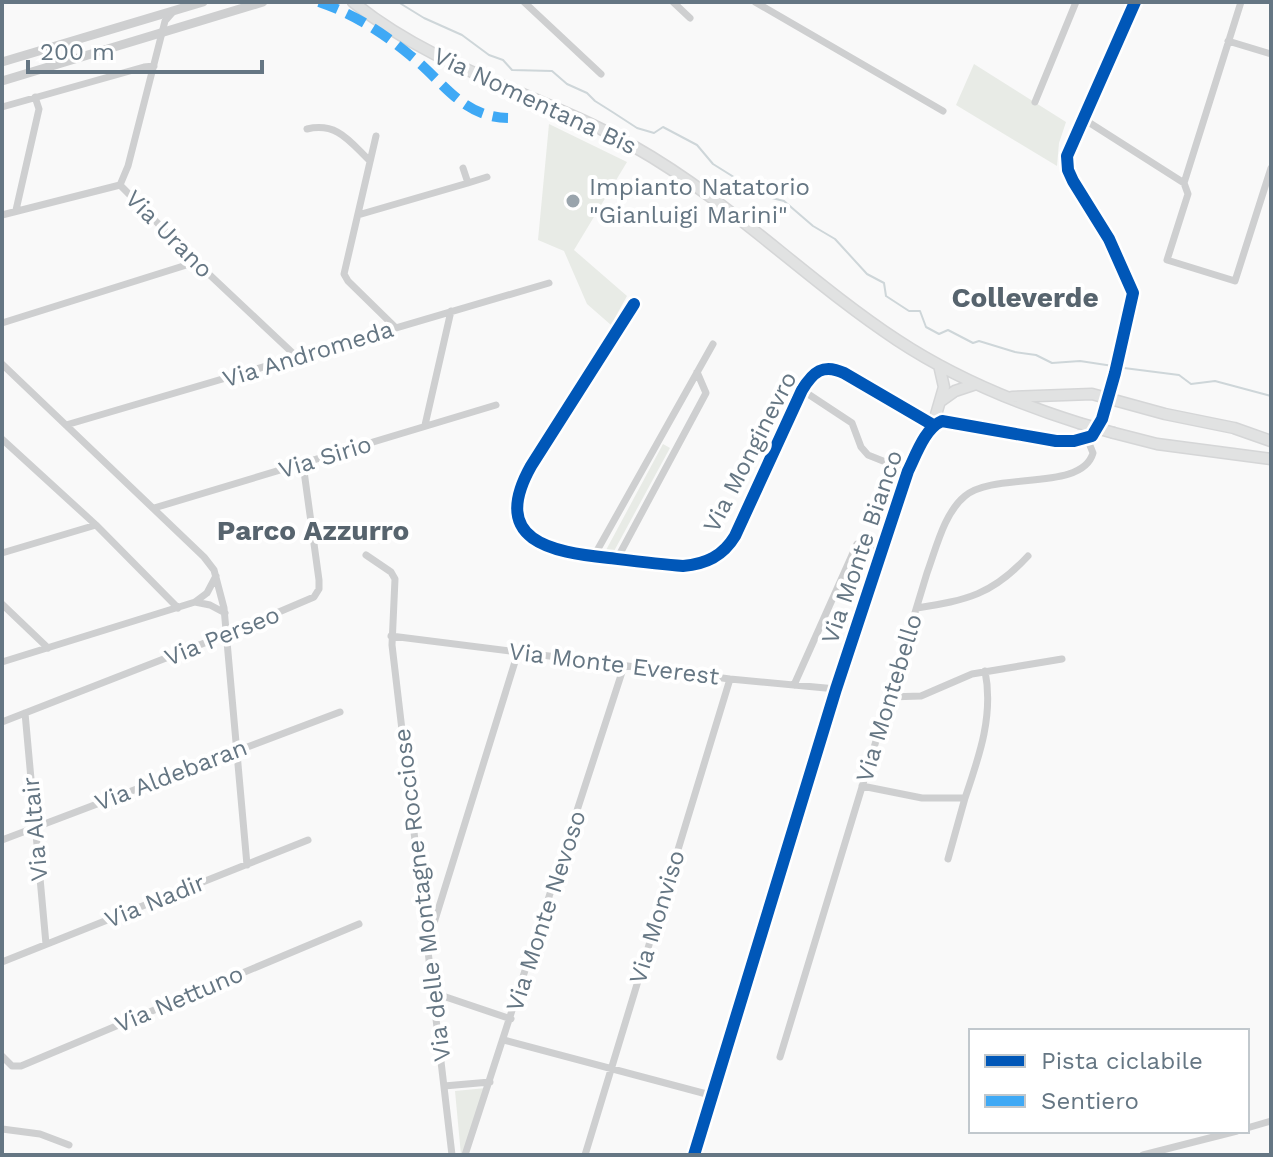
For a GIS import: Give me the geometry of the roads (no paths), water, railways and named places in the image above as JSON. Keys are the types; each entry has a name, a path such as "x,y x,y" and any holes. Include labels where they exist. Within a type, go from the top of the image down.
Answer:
{"main road":[{"name":"Via Nomentana Bis","path":"355,4 440,58 583,120 680,174 897,340 976,384 1019,405 1157,444 1271,459"},
{"path":"933,425 944,384 939,365"},
{"path":"941,401 955,391 976,384"},
{"path":"1001,396 1034,398 1080,394 1109,397 1155,412 1234,428 1271,441"}],"street":[{"path":"2,62 203,2"},
{"path":"2,81 263,2"},
{"path":"524,2 601,74"},
{"path":"673,2 690,18"},
{"path":"755,2 943,111"},
{"path":"1035,102 1076,2"},
{"path":"933,425 953,421 1056,441 1074,441 1096,432 1109,397 1133,293 1109,239 1068,170 1069,149 1135,2"},
{"path":"1241,2 1184,183 1188,194 1167,260 1235,281 1271,168"},
{"name":"Via Urano","path":"172,12 161,33 127,169 120,185 298,358"},
{"path":"145,20 161,33"},
{"path":"1228,41 1271,54"},
{"path":"2,107 154,66"},
{"path":"16,210 39,109 35,97"},
{"path":"1082,118 1184,183"},
{"path":"307,129 323,127 334,130 370,161"},
{"path":"376,136 344,274 396,328"},
{"path":"463,168 468,183"},
{"path":"358,215 487,177"},
{"path":"2,215 120,185"},
{"path":"2,323 196,262"},
{"name":"Via Andromeda","path":"66,425 549,283"},
{"name":"Via Monginevro","path":"634,304 531,466 519,495 519,520 532,538 559,551 683,566 707,562 724,551 735,536 802,390 817,371 831,368 933,425"},
{"path":"425,425 451,311"},
{"path":"594,556 713,344"},
{"path":"2,364 204,557 216,576 225,613 247,865"},
{"path":"617,559 706,393 697,372"},
{"path":"802,390 852,423 861,447 868,455 908,471"},
{"name":"Via Sirio","path":"154,508 496,405"},
{"name":"Via Monte Bianco","path":"694,1155 836,689 908,471 933,425"},
{"name":"Via Montebello","path":"780,1057 939,540 962,499 977,489 995,483 1079,472 1092,457 1093,448 1087,438"},
{"path":"2,439 96,525 178,608"},
{"name":"Via Perseo","path":"2,722 310,599 318,592 319,580 303,464"},
{"path":"2,553 96,525"},
{"path":"794,685 857,544 883,548"},
{"name":"Via delle Montagne Rocciose","path":"366,555 394,576 391,636 452,1155"},
{"path":"917,608 978,596 1002,582 1028,556"},
{"path":"2,662 195,602 207,593 216,576"},
{"path":"195,602 225,613"},
{"path":"2,604 48,648"},
{"name":"Via Monte Everest","path":"391,636 730,679 836,689"},
{"path":"428,941 518,652"},
{"path":"889,697 921,696 960,678 985,671 1062,659"},
{"name":"Via Monte Nevoso","path":"465,1155 624,666"},
{"path":"948,859 984,734 988,701 985,671"},
{"name":"Via Monviso","path":"585,1155 730,679"},
{"name":"Via Aldebaran","path":"2,840 340,712"},
{"name":"Via Altair","path":"25,713 46,944"},
{"path":"862,786 917,797 965,798"},
{"name":"Via Nadir","path":"2,962 308,840"},
{"name":"Via Nettuno","path":"2,1056 12,1066 21,1066 359,924"},
{"path":"434,993 511,1019"},
{"path":"504,1040 714,1096"},
{"path":"444,1086 490,1082"},
{"path":"1249,1127 1271,1121"},
{"path":"2,1129 40,1134 69,1145"},
{"path":"1143,1155 1229,1133"}],"waterway":[{"path":"398,2 462,35 489,55 503,60 512,70 552,71 567,84 587,93 637,128 654,133 663,127 697,145 713,164 764,196 784,201 813,226 835,239 867,274 884,283 886,296 909,311 920,311 926,327 939,334 948,330 973,343 979,341 1036,355 1052,363 1080,361 1113,366"},
{"path":"1124,368 1179,375 1191,384 1215,381 1271,396"}],"place":[{"name":"Impianto Natatorio \"Gianluigi Marini\"","path":"573,201"}],"district":[{"name":"Colleverde","path":"1025,297"},
{"name":"Parco Azzurro","path":"313,530"}]}
